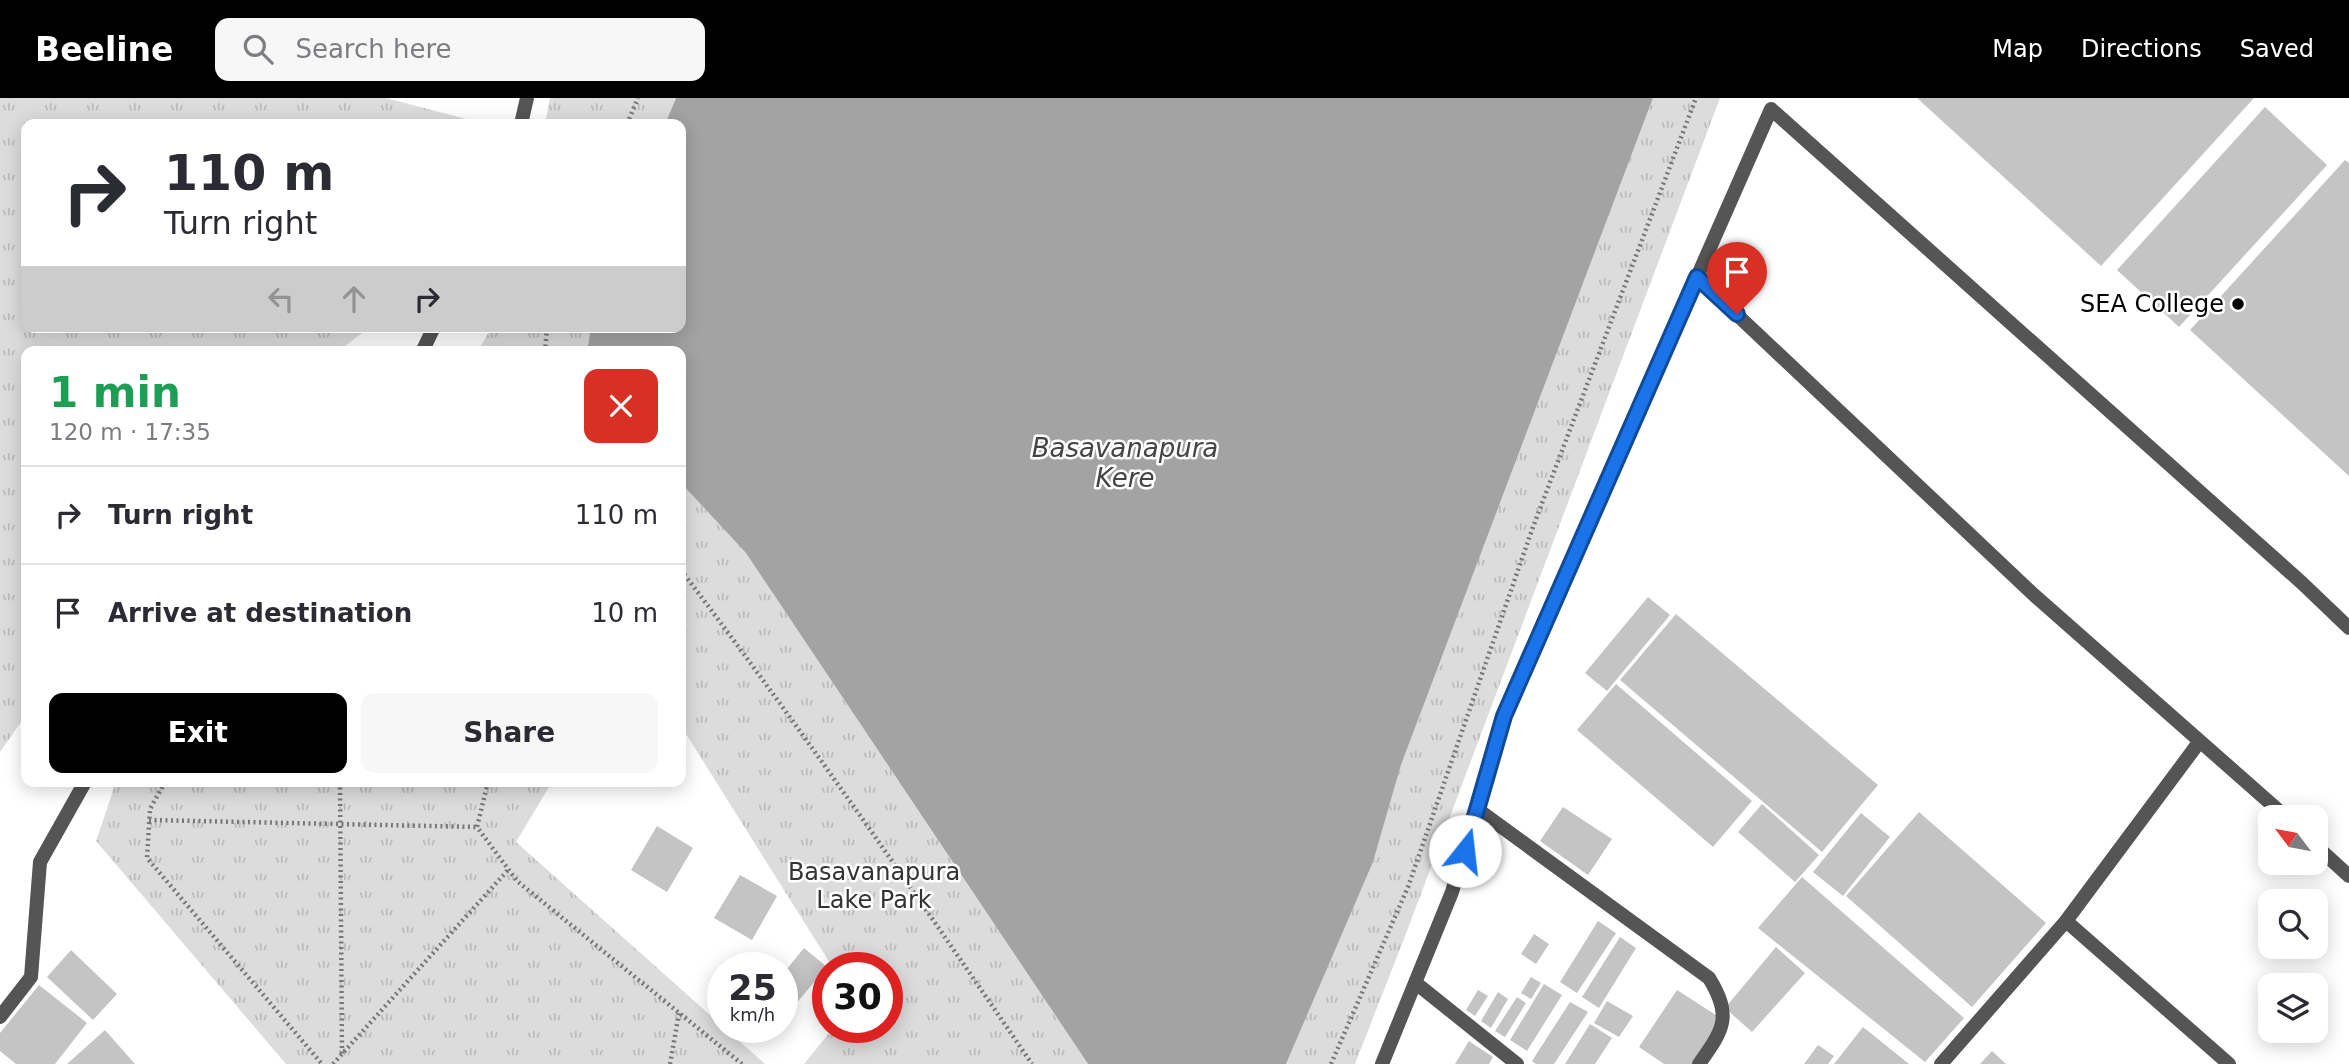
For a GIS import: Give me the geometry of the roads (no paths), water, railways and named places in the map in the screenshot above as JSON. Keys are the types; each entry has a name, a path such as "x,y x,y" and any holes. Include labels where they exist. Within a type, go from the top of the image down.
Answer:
{"street":[{"path":"523,119 527,98"},
{"path":"1382,1064 1417,984 1452,892 1504,716 1771,109 2281,564 2349,628"},
{"path":"1697,277 2034,595 2272,805"},
{"path":"1941,1064 2066,921 2200,741"},
{"path":"0,1017 31,977 40,862 82,787"},
{"path":"1477,809 1709,978 1723,1006 1723,1023 1720,1034 1699,1064"},
{"path":"2328,857 2349,876"},
{"path":"2066,921 2229,1064"},
{"path":"1417,984 1517,1064"}],"water":[{"name":"Basavanapura Kere","path":"676,98 1653,98 1401,765 1373,862 1286,1064 1088,1064 746,553 686,488 686,346 588,346 590,333 686,333 686,119 667,119"}],"place":[{"name":"SEA College","path":"2238,304"}],"park label":[{"name":"Basavanapura Lake Park","path":"874,886"}]}
